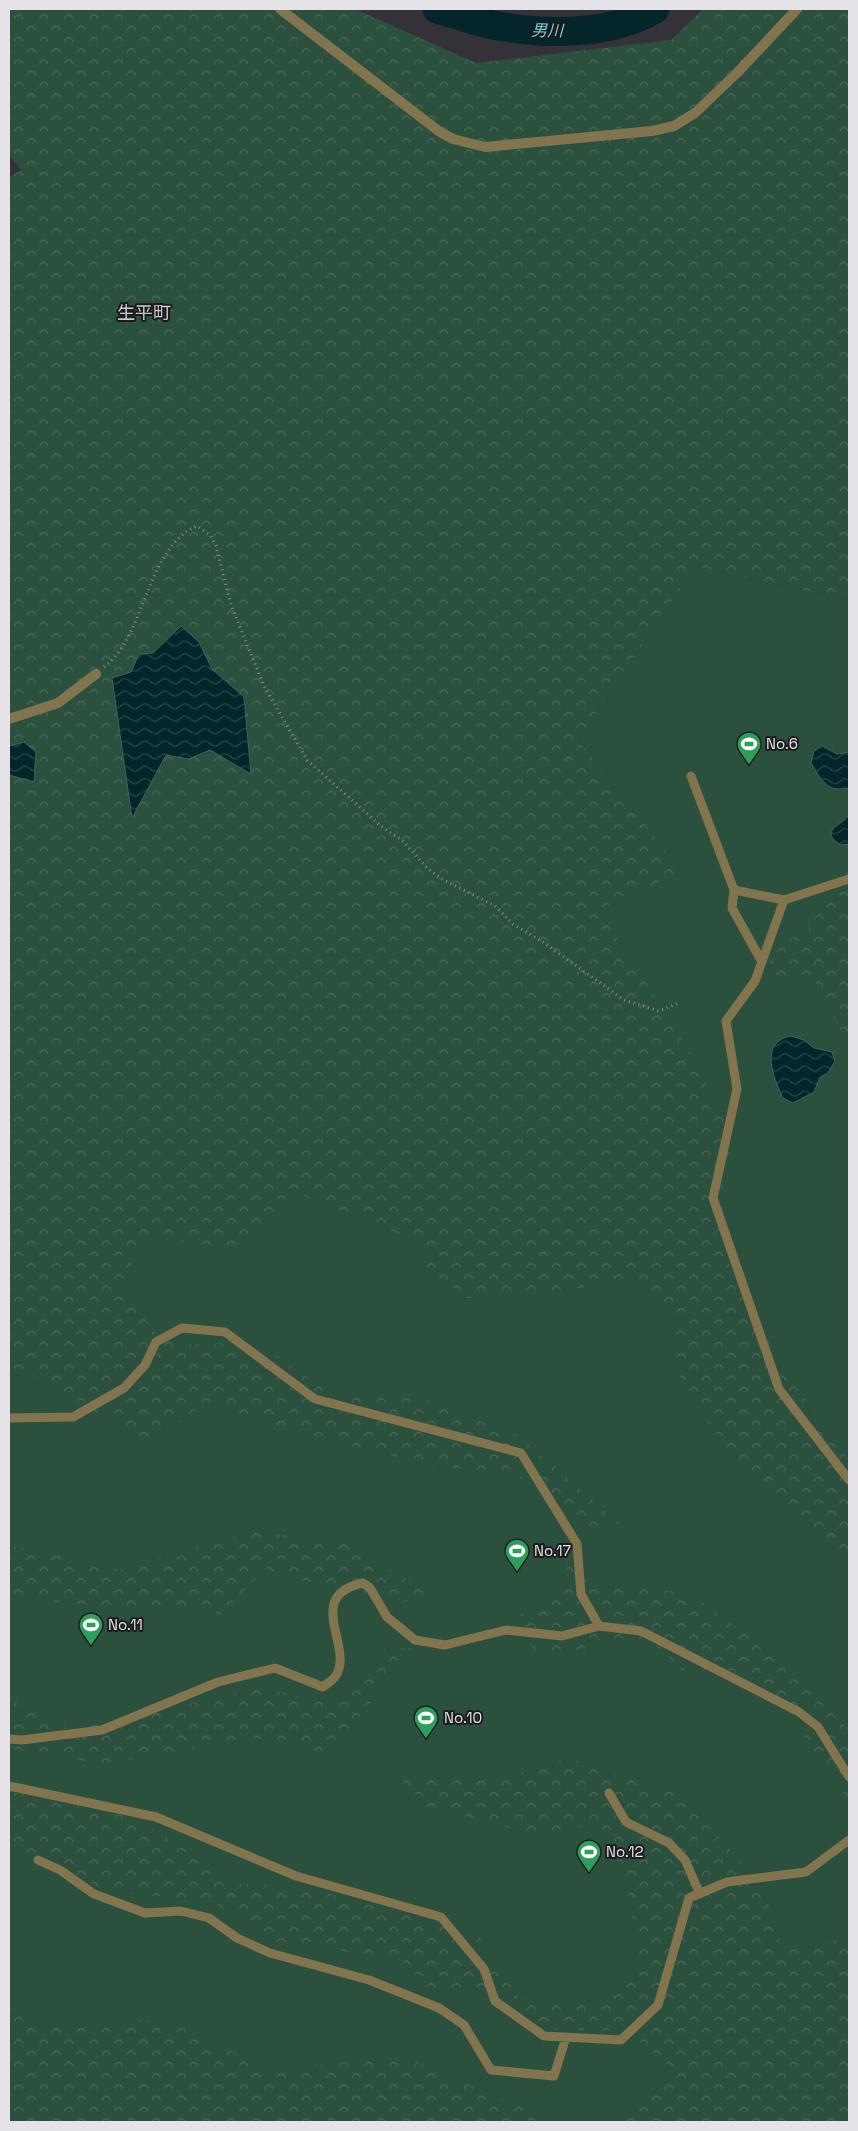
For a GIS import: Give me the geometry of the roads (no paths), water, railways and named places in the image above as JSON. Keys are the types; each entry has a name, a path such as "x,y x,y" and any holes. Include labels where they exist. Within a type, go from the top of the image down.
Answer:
{"street":[{"path":"280,9 440,132 453,139 485,147 652,131 674,126 695,113 738,72 797,9"},
{"path":"9,719 58,703 96,674"}],"lane":[{"path":"691,776 734,890 732,908 762,962"},
{"path":"734,890 784,900 849,879"},
{"path":"784,900 755,981 726,1021 737,1090 713,1198 779,1389 849,1480"},
{"path":"9,1418 73,1417 124,1388 145,1365 156,1342 182,1328 225,1332 315,1399 521,1452 577,1544 582,1594 599,1626"},
{"path":"9,1739 22,1740 102,1730 218,1682 275,1668 323,1687 335,1677 340,1662 332,1611 337,1598 348,1586 363,1583 370,1588 387,1617 415,1640 445,1645 506,1630 562,1636 599,1626 641,1631 799,1712 818,1727 849,1777"},
{"path":"9,1786 156,1817 296,1876 441,1917 484,1969 495,2001 544,2036 621,2040 658,2005 689,1898 727,1882 806,1872 848,1841"},
{"path":"609,1793 626,1822 669,1843 685,1860 700,1894"},
{"path":"38,1860 60,1870 94,1894 145,1913 181,1911 209,1918 237,1938 270,1953 369,1980 439,2008 464,2025 491,2070 554,2076 566,2037"}],"water":[{"path":"181,626 199,642 212,669 244,697 251,774 210,750 189,759 166,755 132,818 112,678 131,672 139,654 153,653"},
{"path":"24,742 36,752 34,782 9,775 9,746"},
{"path":"822,746 837,754 849,752 849,789 832,788 821,779 811,763 814,751"},
{"path":"849,815 849,844 841,845 834,840 831,832"},
{"path":"791,1036 804,1040 814,1048 832,1052 835,1061 828,1073 820,1077 814,1092 793,1103 783,1098 771,1061 775,1045 781,1039"}],"waterway":[{"name":"男川","path":"437,9 493,25 533,31 597,29 637,18 655,9"}],"place":[{"name":"No.6","path":"749,765"},
{"name":"No.17","path":"517,1572"},
{"name":"No.11","path":"91,1646"},
{"name":"No.10","path":"426,1739"},
{"name":"No.12","path":"589,1873"}],"district":[{"name":"生平町","path":"144,313"}]}
